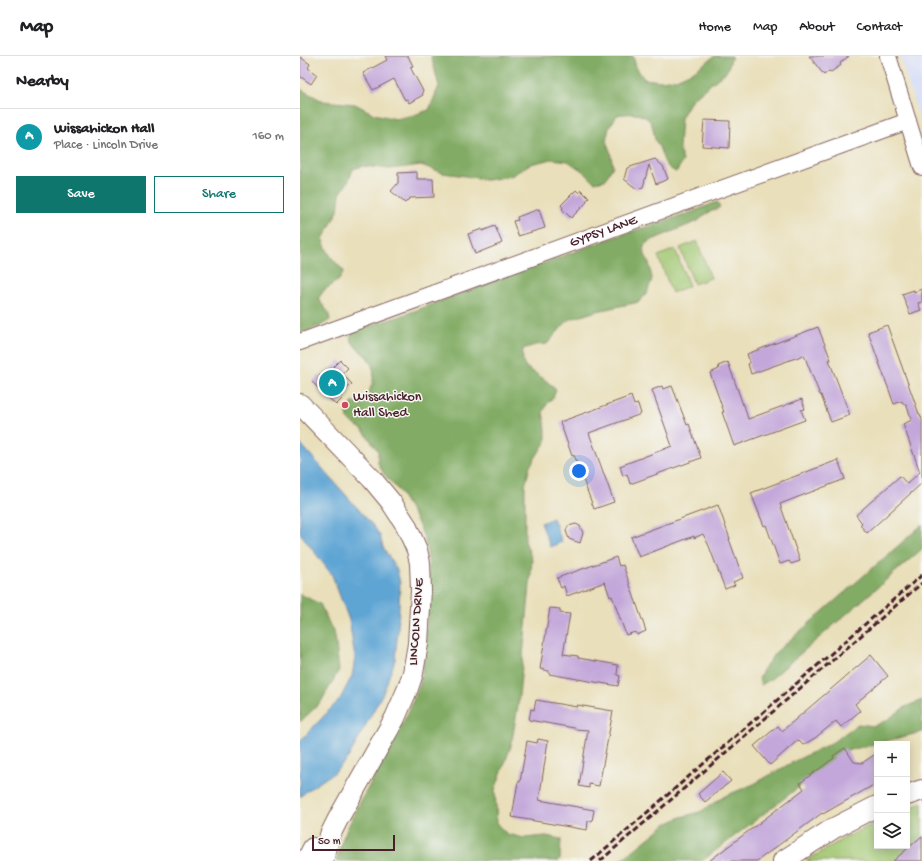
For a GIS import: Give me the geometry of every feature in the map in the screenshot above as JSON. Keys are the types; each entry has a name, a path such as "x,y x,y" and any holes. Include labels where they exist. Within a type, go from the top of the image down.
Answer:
{"main road":[{"name":"LINCOLN DRIVE","path":"300,404 372,479 395,507 412,538 420,563 421,576 418,644 408,688 395,718 330,835 313,858"},
{"name":"LINCOLN DRIVE","path":"300,422 363,488 388,520 395,531 404,552 408,576 405,645 397,681 381,716 323,820 313,858"},
{"path":"910,794 922,790"},
{"path":"783,861 834,828 874,808"}],"street":[{"path":"888,56 922,167"},
{"name":"GYPSY LANE","path":"300,342 908,121"}],"shaded area":[{"path":"900,56 922,56 922,128"}],"green space":[{"path":"431,56 633,56 636,67 644,79 661,81 676,79 694,71 715,56 732,56 727,71 692,99 681,118 679,147 683,161 676,172 664,162 655,139 652,125 648,119 636,114 617,115 609,128 606,141 613,166 605,180 594,182 584,172 568,161 552,159 530,164 511,176 487,180 443,173 421,165 390,169 363,166 353,169 348,182 340,194 338,211 323,239 326,249 344,271 339,280 324,290 318,299 329,313 330,320 320,326 300,333 300,89 323,101 355,104 374,114 396,119 414,115 429,110 439,86"},
{"path":"717,202 720,207 706,214 698,221 645,244 643,250 649,263 652,279 647,293 639,302 597,311 568,320 547,344 535,345 523,349 523,360 526,367 545,380 556,390 553,398 547,404 543,412 546,429 546,441 530,466 525,486 525,541 532,560 518,706 511,746 495,790 497,824 507,834 524,838 546,836 561,839 560,859 558,861 336,861 343,838 354,814 407,715 420,684 426,644 429,565 425,540 416,519 399,491 384,474 378,463 378,451 363,430 348,420 347,412 353,402 359,403 365,401 374,377 369,360 356,347 350,337 356,330 398,317 609,239 692,212"},
{"path":"697,241 711,278 694,284 680,248"},
{"path":"675,249 689,286 672,293 658,256"},
{"path":"922,525 922,549 771,679 761,685 759,679 763,670 775,653"},
{"path":"300,594 320,604 335,636 339,670 321,702 300,722"},
{"path":"922,700 922,732 886,741 874,741 874,744 846,751 702,861 620,861 666,824 681,817 700,812 725,796 754,784 833,742 858,724 874,726 887,720 905,707"},
{"path":"922,803 922,861 806,861 843,839 874,824 874,849 910,849 910,808"}],"water":[{"path":"300,443 375,528 380,536 383,547 397,570 400,583 395,660 383,693 348,758 335,772 300,797 300,741 340,699 352,676 355,658 349,620 332,575 300,533"},
{"path":"553,518 562,542 550,547 541,523"}],"building":[{"path":"385,56 408,56 413,66 410,67 423,91 423,95 409,103 407,99 405,100 394,79 373,90 363,73 387,60"},
{"path":"809,56 849,56 840,63 841,65 824,75"},
{"path":"300,57 310,64 308,68 317,75 311,84 301,77 300,78"},
{"path":"704,120 730,121 729,148 702,146"},
{"path":"655,159 663,166 668,179 656,184 649,165 643,187 637,189 624,179 627,168"},
{"path":"417,172 417,179 433,179 434,197 410,198 405,203 391,191 398,183 398,173"},
{"path":"576,190 579,193 581,190 589,198 571,218 562,209 563,208 561,205"},
{"path":"539,209 545,228 518,236 513,221 518,220 517,217"},
{"path":"495,226 502,243 475,254 468,234"},
{"path":"922,289 922,302 918,303 921,310 910,314 902,294"},
{"path":"887,325 922,419 922,483 867,533 860,525 862,523 856,515 900,476 907,484 920,472 903,424 912,420 906,404 903,404 902,401 894,404 868,332"},
{"path":"818,327 850,415 831,422 804,355 751,374 748,364 750,363 747,354"},
{"path":"340,360 348,368 342,374 352,384 340,395 343,398 336,405 312,382 319,375 322,378"},
{"path":"728,362 748,419 802,399 805,409 801,410 805,420 734,446 710,373 719,369 718,366"},
{"path":"662,386 663,389 672,386 687,425 689,424 701,458 630,484 627,474 623,476 620,466 672,446 652,390"},
{"path":"631,396 634,405 638,404 641,414 589,433 614,502 594,509 560,422"},
{"path":"838,460 845,479 780,504 800,561 791,564 789,561 780,564 766,525 764,526 751,493"},
{"path":"718,505 743,578 733,582 735,585 725,589 703,534 639,557 631,537"},
{"path":"576,524 580,526 583,533 580,543 569,539 566,531 568,526"},
{"path":"616,557 619,566 623,565 646,631 637,635 635,632 626,635 612,596 610,597 605,582 567,596 564,586 561,588 557,578"},
{"path":"550,608 560,609 560,613 570,614 563,654 618,665 617,675 620,676 618,686 549,674 549,671 540,669"},
{"path":"871,655 888,676 855,704 860,711 841,727 836,721 815,738 803,745 798,740 770,765 754,746 778,726 782,731"},
{"path":"536,700 613,711 599,786 589,784 589,788 579,786 588,730 574,729 529,720 531,709 534,710"},
{"path":"538,739 548,741 539,800 594,810 592,821 588,821 587,830 512,817 527,741 537,743"},
{"path":"845,748 854,762 862,763 874,755 874,785 823,814 822,813 757,861 709,861 804,789 800,783 834,758 833,756"},
{"path":"723,772 731,781 705,802 698,794"},
{"path":"922,836 922,861 893,861 907,849 910,849 910,846"}],"railway":[{"path":"591,861 922,575"},
{"path":"600,861 922,583"}],"place":[{"name":"Wissahickon Hall","path":"332,383"},
{"name":"Wissahickon Hall Shed","path":"345,405"}]}
